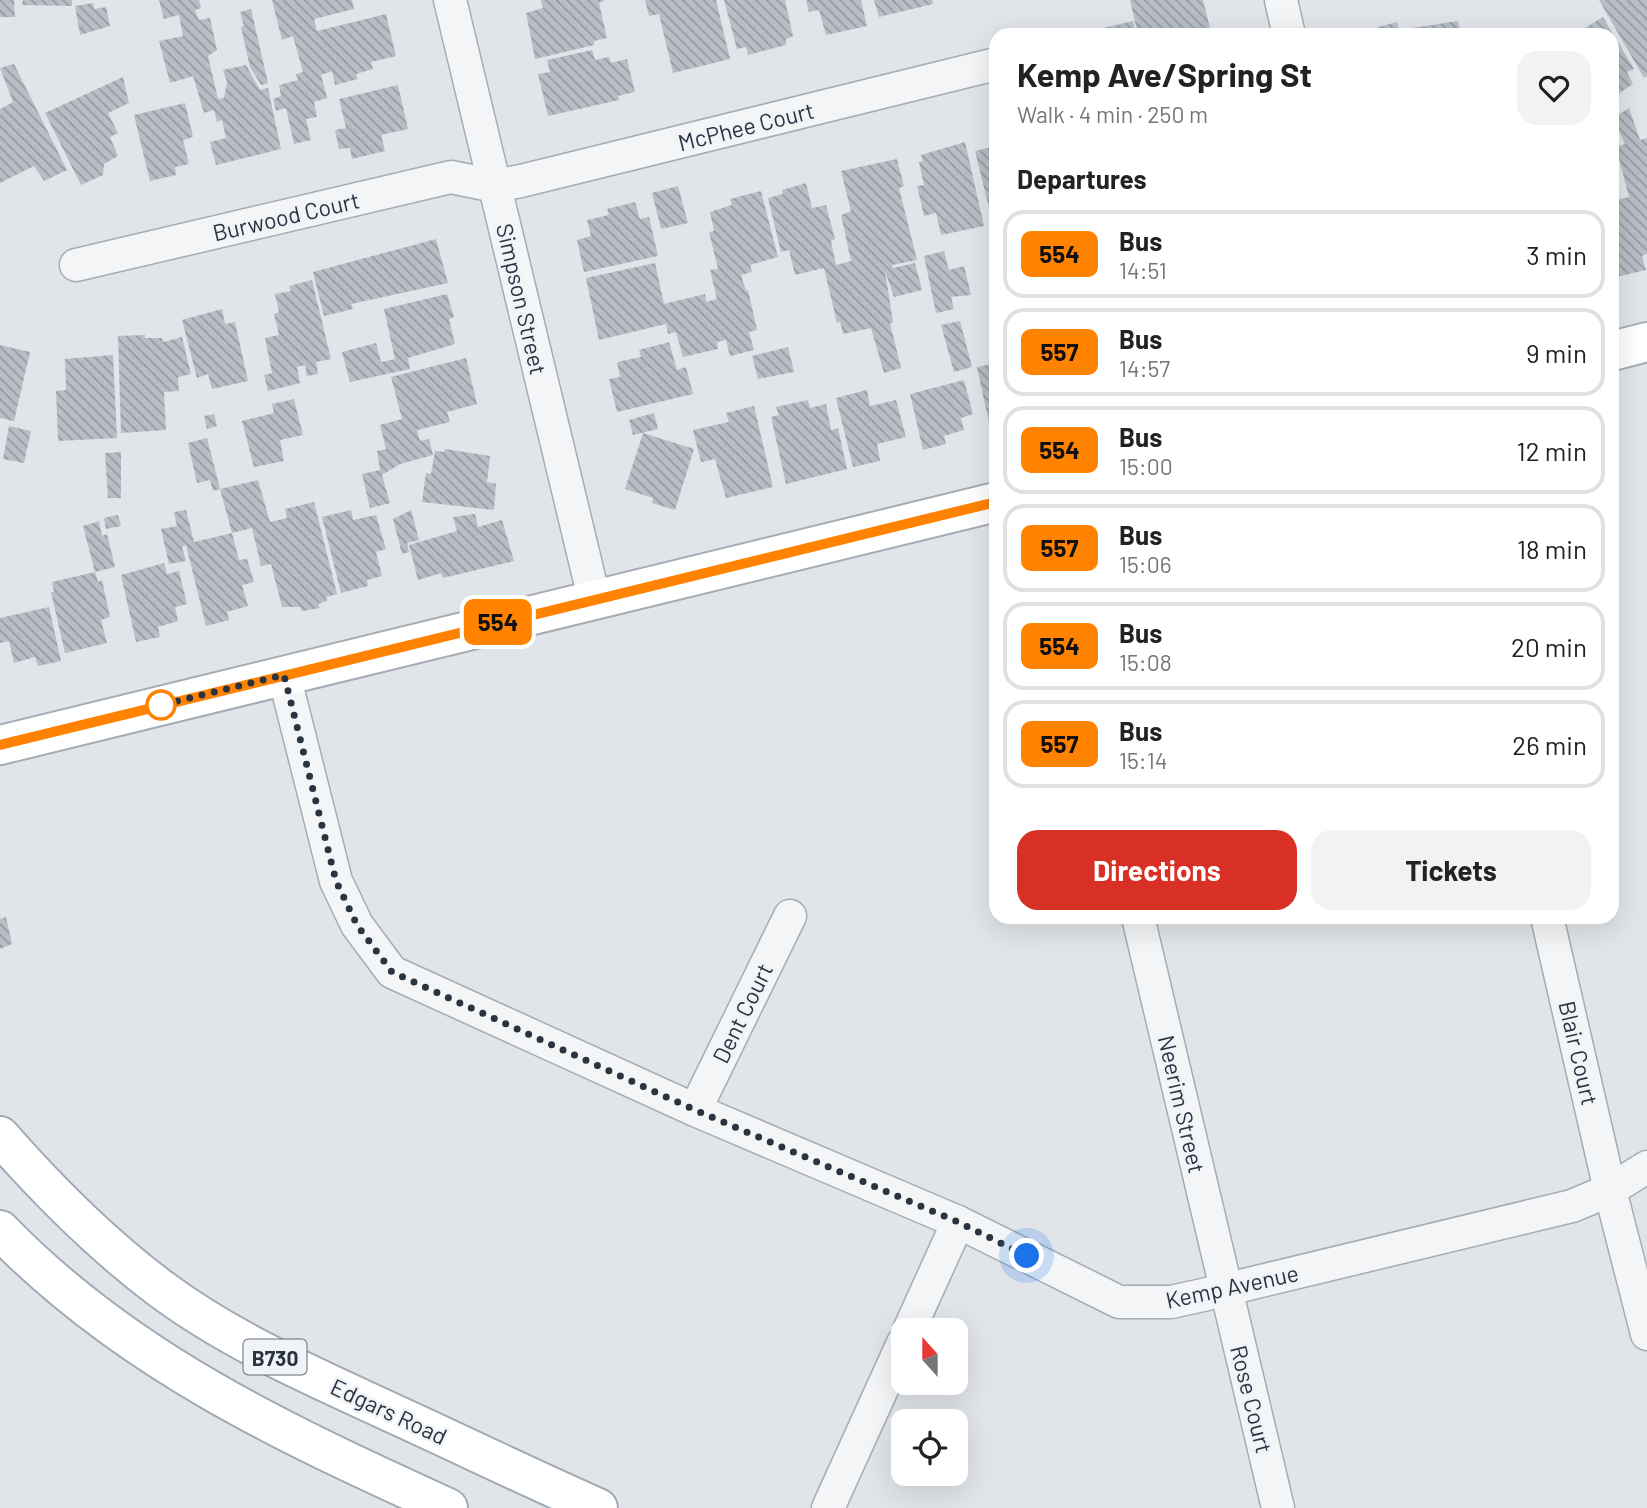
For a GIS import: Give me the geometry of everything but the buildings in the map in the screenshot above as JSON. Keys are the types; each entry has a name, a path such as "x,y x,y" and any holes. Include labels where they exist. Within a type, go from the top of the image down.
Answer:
{"main road":[{"path":"1619,349 1647,342"},
{"path":"0,745 989,504"},
{"name":"Edgars Road","path":"0,1136 44,1186 94,1234 162,1290 224,1330 294,1367 598,1508"},
{"name":"B730","path":"0,1230 74,1299 175,1372 227,1402 425,1503"}],"street":[{"name":"Simpson Street","path":"450,0 594,598"},
{"path":"1281,0 1287,28"},
{"name":"McPhee Court","path":"495,186 989,66"},
{"name":"Burwood Court","path":"76,265 451,177 495,186"},
{"name":"Kemp Avenue","path":"284,675 336,881 357,925 392,972 695,1110 958,1222 1119,1302 1171,1302 1572,1206 1610,1190 1647,1167"},
{"name":"Dent Court","path":"695,1110 790,916"},
{"name":"Neerim Street","path":"1140,924 1226,1290"},
{"name":"Blair Court","path":"1549,924 1610,1190 1647,1334"},
{"path":"914,1318 958,1222"},
{"name":"Rose Court","path":"1226,1290 1278,1508"},
{"path":"828,1508 891,1369"}],"bus line":[{"name":"554","path":"0,745 989,504"}],"route":[{"path":"161,705 157,706 284,675 336,881 357,925 392,972 695,1110 958,1222 1027,1256"}]}
